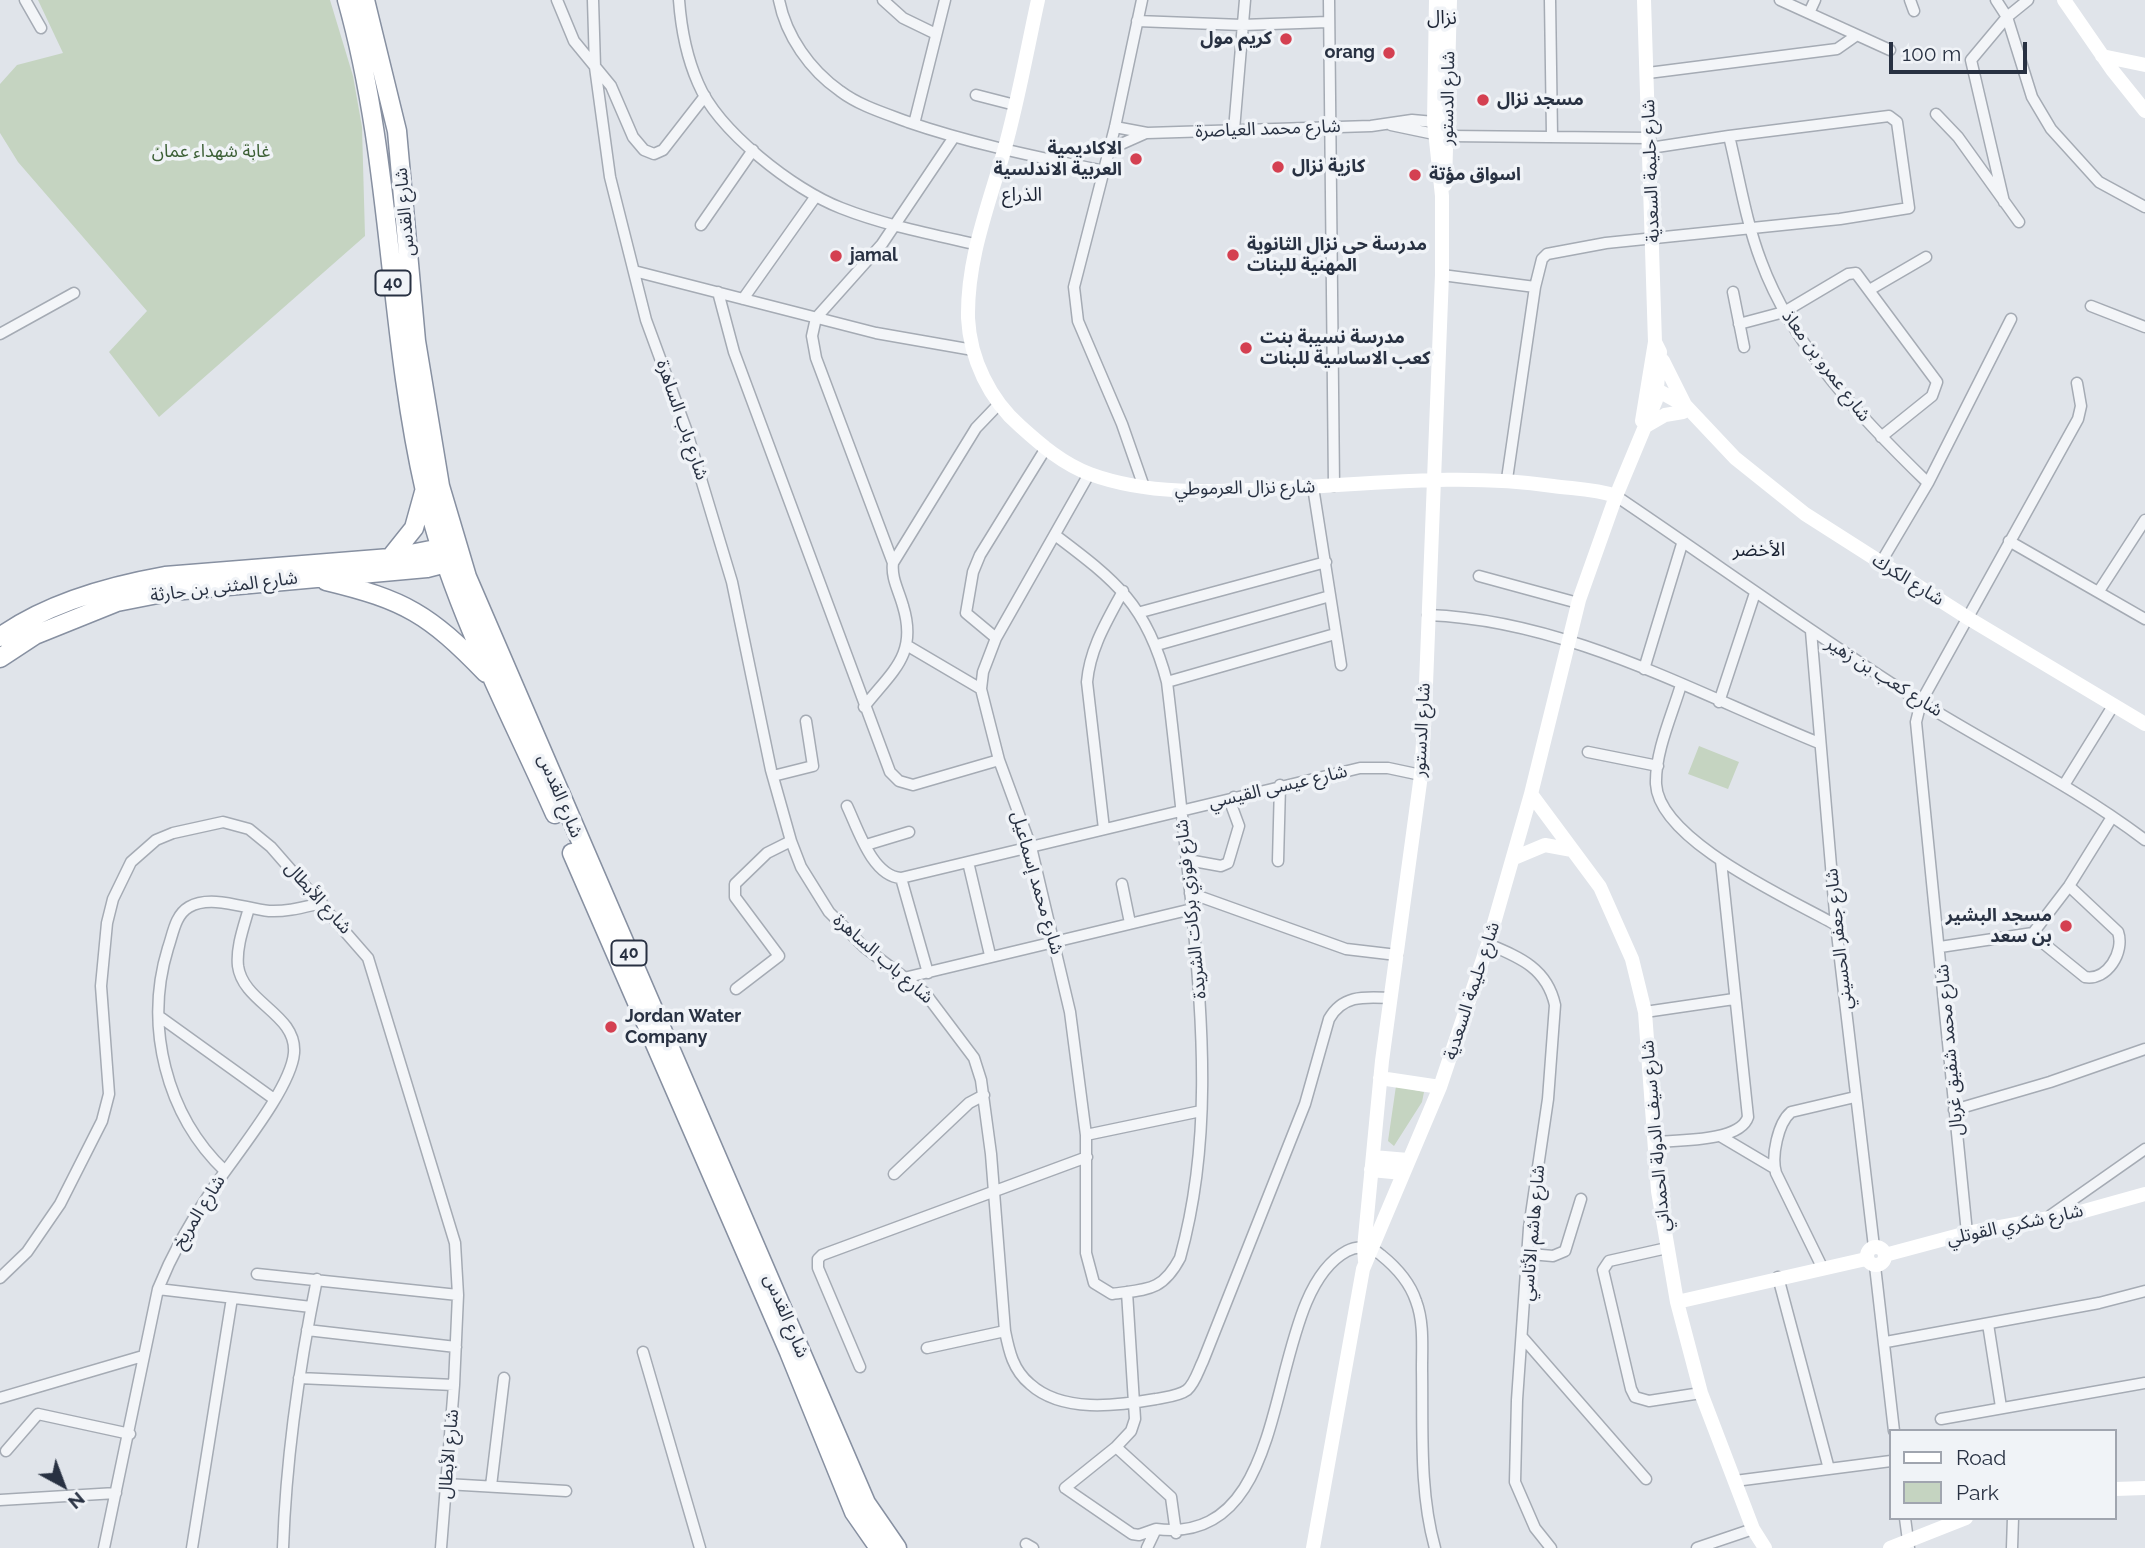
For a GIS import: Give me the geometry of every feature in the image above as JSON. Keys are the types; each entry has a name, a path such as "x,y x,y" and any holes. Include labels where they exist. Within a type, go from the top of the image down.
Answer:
{"highway":[{"name":"شارع القدس","path":"352,2 374,121 401,350 424,488 495,682 789,1352 854,1512 879,1548"},
{"name":"شارع القدس","path":"352,2 397,131 416,341 450,554 582,848 866,1503 897,1548"},
{"path":"390,558 414,528 424,488"},
{"name":"شارع المثنى بن حارثة","path":"0,637 27,620 71,601 135,581 165,576 450,554"},
{"name":"شارع المثنى بن حارثة","path":"0,658 35,635 117,601 173,591 309,577 450,554"},
{"path":"309,577 368,591 426,617 495,682"}],"street":[{"path":"25,0 41,28"},
{"path":"557,0 574,41 611,86 633,137 651,154 667,146 705,96"},
{"name":"شارع باب الساهرة","path":"593,0 596,67 606,156 646,320 715,518 738,604 773,776 791,841 801,867 829,912 864,947 908,977 941,1010 974,1058 984,1096 1005,1331 1011,1357 1018,1371 1042,1393 1083,1404 1135,1403 1182,1393 1194,1381 1305,1104 1333,1012 1351,999 1391,998"},
{"path":"679,0 687,47 705,96 753,150 778,172 816,196 895,226 975,244"},
{"path":"779,0 793,39 808,61 827,81 868,107 954,137 1104,171"},
{"path":"883,0 903,19 936,34"},
{"path":"914,124 945,0"},
{"name":"شارع نزال العرموطي","path":"1038,0 1005,149 975,244 969,298 973,350 999,404 1046,448 1089,474 1144,487 1211,492 1432,479 1507,479 1580,490 1619,502"},
{"path":"1142,0 1110,149 1076,273 1075,303 1085,338 1122,424 1144,487"},
{"path":"1234,130 1245,0"},
{"path":"1329,0 1334,486"},
{"name":"شارع الدستور","path":"1367,1253 1380,1077 1421,775 1442,275 1442,196 1446,180 1441,129 1436,0"},
{"name":"شارع الدستور","path":"1441,129 1450,0"},
{"path":"1550,0 1552,135"},
{"path":"1780,0 1890,50"},
{"path":"1809,13 1815,0"},
{"path":"1910,0 1914,11"},
{"path":"1996,0 2007,17 2032,97 2051,129 2099,182 2145,207"},
{"path":"2004,202 1971,60 2007,17 2028,0"},
{"path":"2064,0 2102,56 2145,111"},
{"name":"شارع حليمة السعدية","path":"1313,1548 1367,1253 1440,1087 1488,944 1531,794 1578,603 1619,502 1643,431 1652,393 1657,347 1645,1"},
{"path":"1137,21 1242,25 1328,22"},
{"path":"1648,73 1836,49 1857,35"},
{"path":"2102,56 2145,65"},
{"path":"2113,71 2145,73"},
{"path":"976,95 1015,105"},
{"path":"1936,114 1958,137 2019,222"},
{"path":"1507,479 1535,287 1542,259 1552,252 1907,210 1909,200 1896,122 1885,117 1650,143"},
{"name":"شارع محمد العياصرة","path":"1115,127 1147,133 1332,128 1390,125 1412,120 1441,129 1650,143"},
{"name":"شارع محمد العياصرة","path":"1110,149 1147,133"},
{"name":"شارع عمرو بن معاذ","path":"1729,136 1760,261 1784,312 1825,370 1881,437 1928,483"},
{"path":"893,563 816,358 813,336 816,318 895,226 954,137"},
{"path":"701,225 753,150"},
{"path":"743,299 816,196"},
{"path":"1871,289 1926,257"},
{"path":"634,271 876,333 973,350"},
{"path":"1739,324 1784,312 1852,273 1871,289 1937,382 1932,396 1881,437"},
{"path":"1442,275 1535,287"},
{"path":"718,292 734,352 890,772 905,784 914,785 999,760"},
{"path":"1733,292 1744,347"},
{"path":"0,334 74,293"},
{"path":"2091,306 2145,327"},
{"path":"1880,564 1928,483 2011,319"},
{"path":"1643,431 1665,415 1686,410 1657,347"},
{"path":"1921,702 2078,419 2081,406 2077,383"},
{"name":"شارع الكرك","path":"1652,393 1686,410 1767,485 1805,514 1880,564 2145,724"},
{"path":"864,707 908,646 909,627 892,572 893,563 976,428 999,404"},
{"path":"996,638 966,613 973,572 980,555 1046,448"},
{"name":"شارع محمد إسماعيل","path":"1089,474 996,638 983,672 981,689 999,760 1031,847 1055,940 1078,1057 1086,1135 1086,1253 1089,1272 1094,1283 1103,1291 1112,1294 1127,1292"},
{"path":"1313,487 1341,665"},
{"name":"شارع كعب بن زهير","path":"1619,502 1921,702 2064,785 2145,840"},
{"path":"2099,591 2145,520"},
{"name":"شارع فوزي بركات الشريدة","path":"1055,535 1123,592 1140,612 1157,645 1167,682 1188,860 1202,1014 1204,1071 1199,1172 1180,1258 1172,1273 1160,1285 1127,1292"},
{"path":"2009,541 2145,620"},
{"path":"1644,669 1682,544"},
{"path":"1140,612 1326,562"},
{"path":"1479,576 1578,603"},
{"path":"1104,829 1087,682 1089,666 1099,636 1123,592"},
{"path":"1719,702 1755,593"},
{"path":"1157,645 1330,596"},
{"path":"1428,615 1492,621 1568,640 1819,743"},
{"name":"شارع جعفر الحسيني","path":"1811,631 1836,925 1854,1097 1886,1342 1894,1429"},
{"path":"1167,682 1335,634"},
{"path":"908,646 981,689"},
{"path":"1681,685 1658,766 1658,798 1670,820 1721,861 1836,925"},
{"name":"شارع محمد شفيق غربال","path":"1921,702 1916,727 1967,1233"},
{"path":"2064,785 2113,706"},
{"path":"773,776 813,766 806,721"},
{"path":"1588,752 1658,766"},
{"name":"شارع عيسى القيسي","path":"901,878 1280,785 1360,768 1388,768 1421,775"},
{"path":"1278,861 1280,785"},
{"name":"شارع سيف الدولة الحمداني","path":"1531,794 1608,901 1632,959 1645,1012 1655,1142 1667,1248 1677,1302 1701,1393 1753,1529 1765,1548"},
{"path":"1188,860 1221,866 1228,863 1239,827 1232,807 1234,797"},
{"path":"848,806 880,868 893,877 901,878 928,973"},
{"path":"1940,947 2032,934 2069,886 2112,817"},
{"name":"شارع الأبطال","path":"0,1278 27,1252 60,1204 103,1121 108,1094 101,986 107,923 113,899 131,862 156,840 173,832 223,822 237,824 265,841 322,903 356,941 373,973 455,1243 458,1295 456,1347 441,1548"},
{"path":"866,845 909,832"},
{"path":"736,989 779,956 735,897 735,884 767,853 791,841"},
{"path":"1514,858 1545,845 1572,850"},
{"path":"1655,1142 1720,1136 1741,1129 1748,1116 1721,861"},
{"path":"968,862 990,955"},
{"path":"1122,884 1130,923"},
{"path":"2032,934 2085,977 2092,979 2103,974 2119,951 2118,932 2069,886"},
{"path":"1190,893 1346,949 1397,955"},
{"path":"225,1171 207,1153 181,1113 165,1071 160,1017 163,966 181,913 196,904 290,910 322,903"},
{"name":"شارع المريخ","path":"104,1548 130,1434 158,1289 178,1244 274,1099 291,1067 293,1040 284,1023 251,993 240,975 238,954 249,908"},
{"path":"908,977 990,955 1192,909"},
{"name":"شارع هاشم الأتاسي","path":"1488,944 1523,959 1538,971 1552,991 1555,1004 1548,1099 1532,1203 1517,1400 1515,1482 1535,1528 1551,1548"},
{"path":"1645,1012 1734,999"},
{"path":"160,1017 274,1099"},
{"path":"1954,1110 2074,1075 2145,1049"},
{"path":"1380,1077 1440,1087"},
{"path":"894,1174 969,1103 984,1096"},
{"path":"1822,1267 1774,1168 1774,1157 1783,1122 1791,1112 1854,1097"},
{"path":"1086,1135 1201,1111"},
{"path":"1720,1136 1774,1168"},
{"path":"2047,1218 2145,1149"},
{"path":"860,1367 818,1268 818,1259 830,1252 1087,1157"},
{"path":"1372,1163 1406,1167"},
{"name":"شارع شكري القوتلي","path":"1677,1302 2145,1194"},
{"path":"1530,1254 1553,1256 1565,1251 1581,1199"},
{"path":"1127,1292 1135,1403 1132,1430 1116,1447 1065,1488 1132,1534 1139,1535 1156,1529 1176,1533 1203,1529 1225,1515 1240,1498 1269,1438 1296,1336 1322,1275 1342,1254 1356,1247 1395,1267 1417,1303 1422,1336 1425,1485 1435,1548"},
{"path":"1667,1248 1609,1261 1603,1270 1630,1389 1635,1397 1648,1401 1701,1393"},
{"path":"257,1274 458,1295"},
{"path":"1778,1277 1829,1469"},
{"path":"283,1548 285,1499 299,1378 317,1279"},
{"path":"158,1289 311,1307"},
{"path":"1886,1342 2145,1291"},
{"path":"192,1548 232,1298"},
{"path":"1988,1324 2001,1407"},
{"path":"307,1330 456,1347"},
{"path":"927,1348 1005,1331"},
{"path":"1523,1338 1646,1479"},
{"path":"643,1352 700,1548"},
{"path":"0,1398 143,1356"},
{"path":"299,1378 454,1385"},
{"path":"491,1486 504,1378"},
{"path":"1941,1419 2145,1382"},
{"path":"6,1451 38,1414 130,1434"},
{"path":"1116,1447 1171,1497 1176,1533"},
{"path":"1735,1481 1890,1461"},
{"path":"446,1484 565,1491"},
{"path":"2117,1489 2145,1488"},
{"path":"0,1500 116,1493"},
{"path":"1905,1520 1909,1544"},
{"path":"1890,1548 1909,1544 1962,1520"},
{"path":"2012,1548 2013,1520"},
{"path":"1147,1548 1156,1529"},
{"path":"1697,1548 1716,1545 1753,1529"}],"green space":[{"name":"غابة شهداء عمان","path":"38,0 330,0 353,76 362,127 365,236 159,417 109,352 147,311 18,162 0,133 0,84 17,65 63,53"},
{"path":"1699,746 1739,762 1728,789 1688,774"},
{"path":"1396,1086 1424,1092 1422,1102 1394,1146 1388,1141"}],"place":[{"name":"كريم مول","path":"1286,39"},
{"name":"orang","path":"1389,53"},
{"name":"مسجد نزال","path":"1483,100"},
{"name":"الاكاديمية العربية الاندلسية","path":"1136,159"},
{"name":"كازية نزال","path":"1278,167"},
{"name":"اسواق مؤتة","path":"1415,175"},
{"name":"مدرسة حي نزال الثانوية المهنية للبنات","path":"1233,255"},
{"name":"jamal","path":"836,256"},
{"name":"مدرسة نسيبة بنت كعب الاساسية للبنات","path":"1246,348"},
{"name":"مسجد البشير بن سعد","path":"2066,926"},
{"name":"Jordan Water Company","path":"611,1027"}],"district":[{"name":"نزال","path":"1442,18"},
{"name":"الذراع","path":"1022,195"},
{"name":"الأخضر","path":"1759,550"}]}
